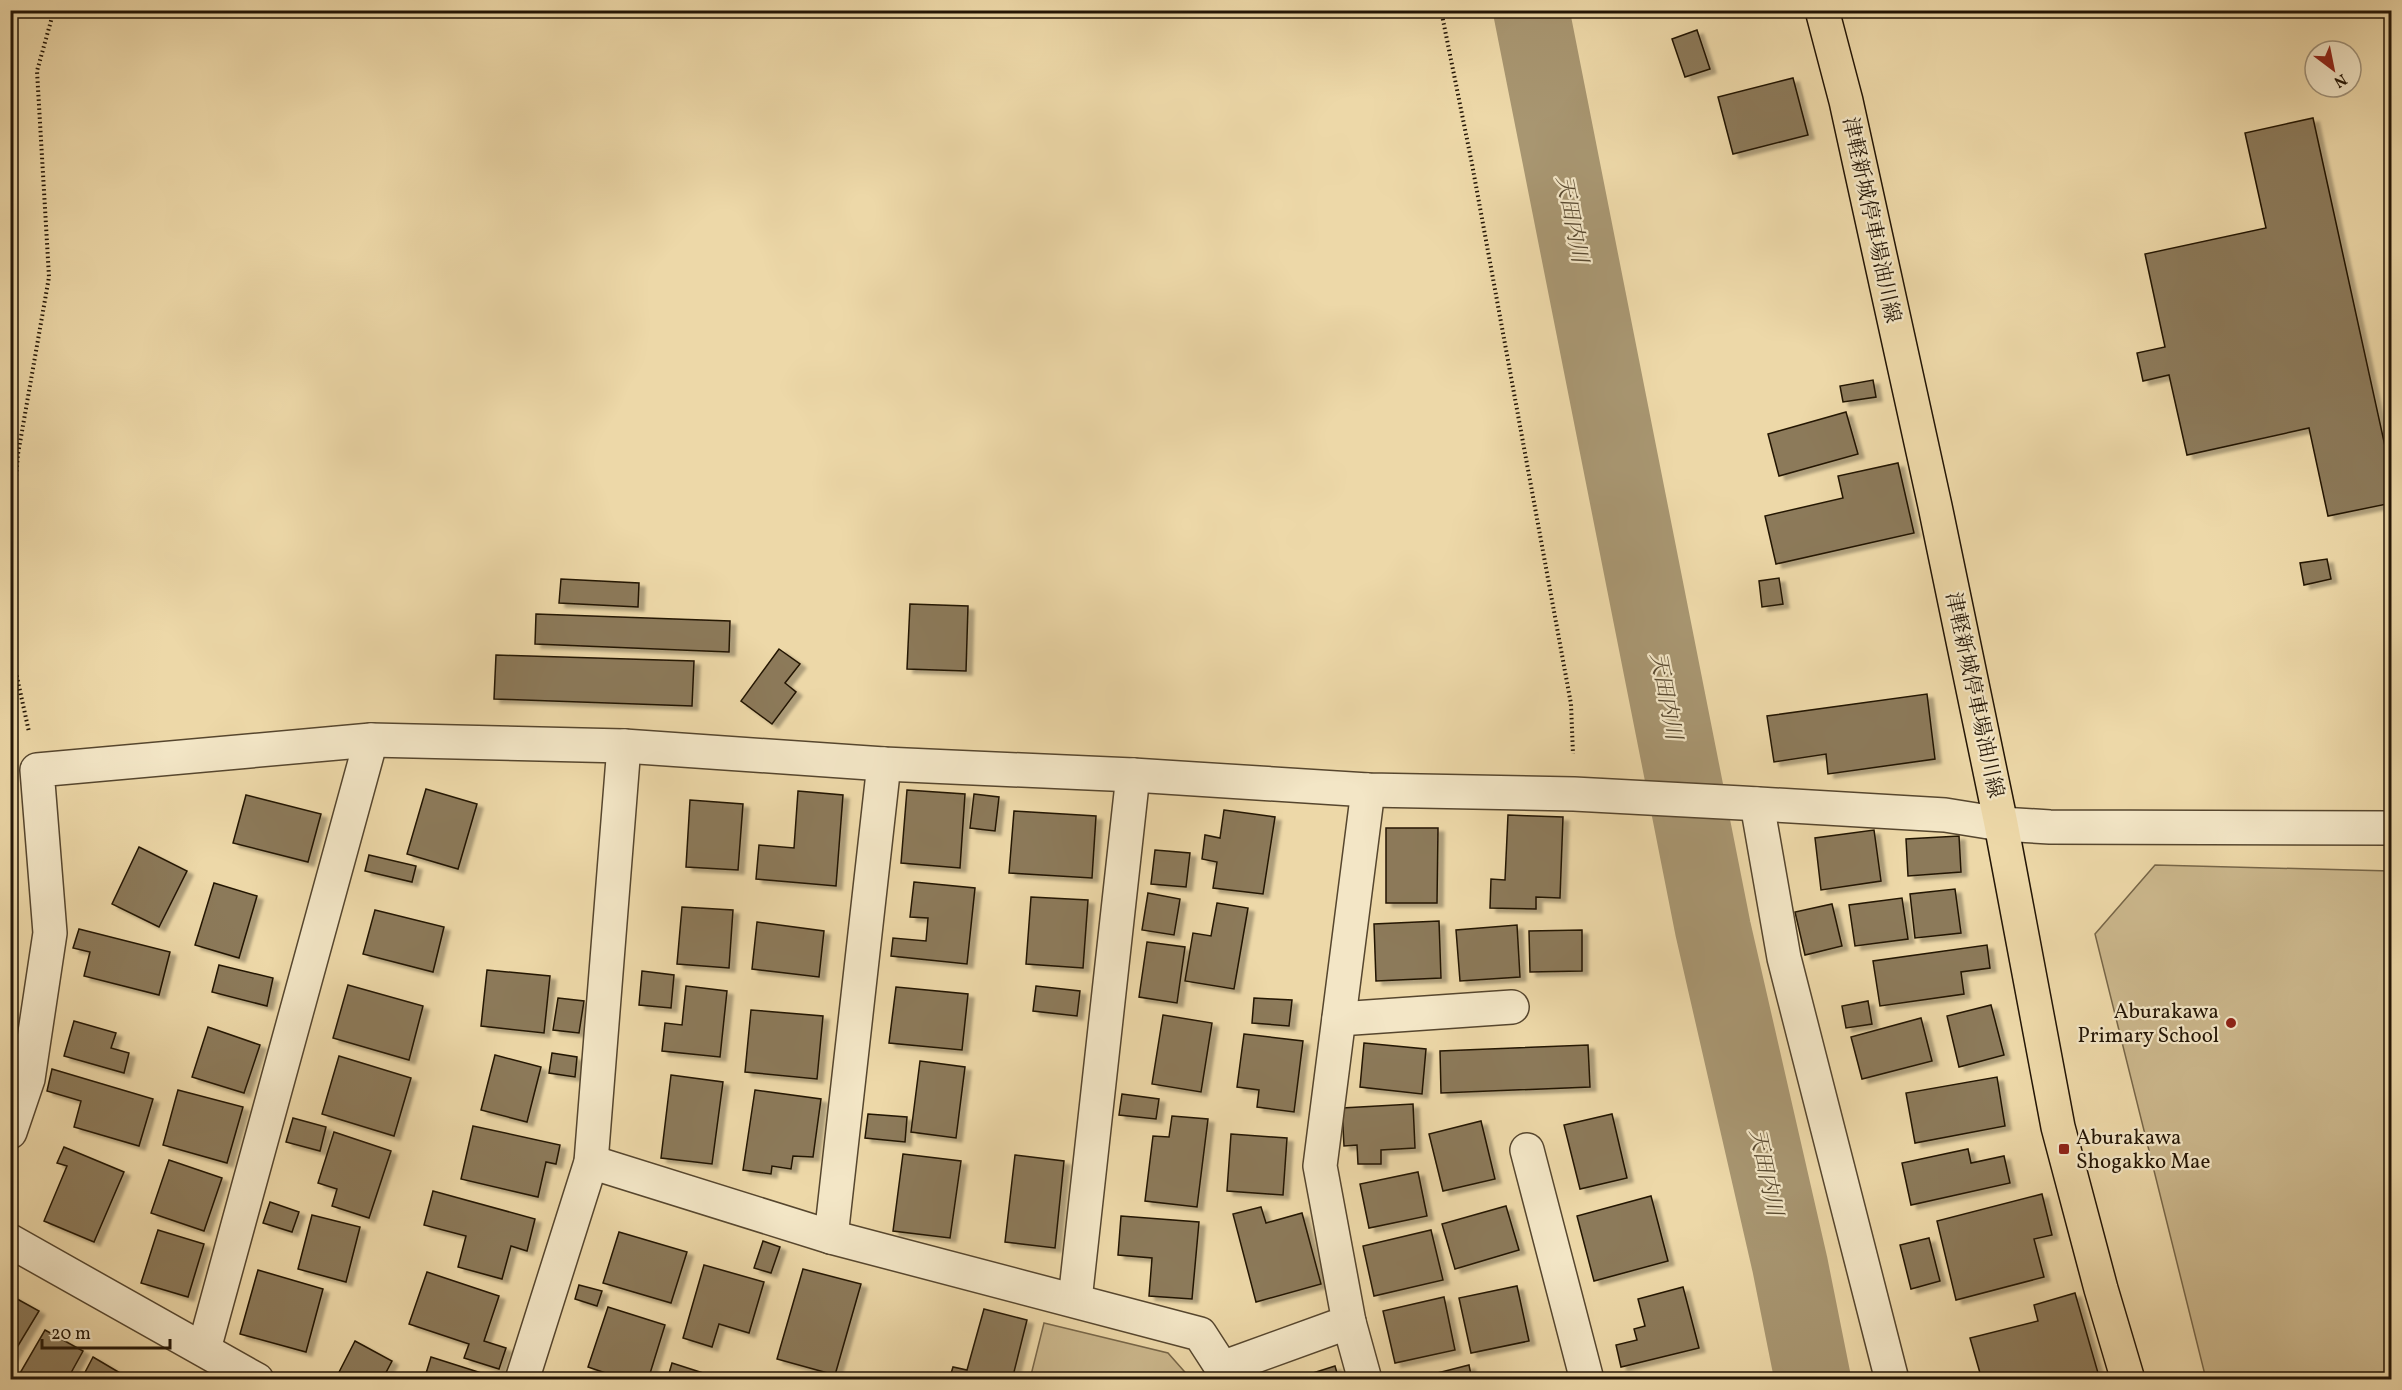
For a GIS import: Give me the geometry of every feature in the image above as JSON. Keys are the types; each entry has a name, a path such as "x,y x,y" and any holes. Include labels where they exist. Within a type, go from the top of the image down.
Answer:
{"main road":[{"name":"津軽新城停車場油川線","path":"1822,10 1846,100 1930,483 2001,824 2058,1126 2101,1289 2128,1380"}],"street":[{"path":"10,1132 28,1079 50,933 37,770 371,740 624,746 884,764 1368,790 1574,794 1945,815 2001,824 2050,827 2391,828"},
{"path":"204,1349 371,740"},
{"path":"522,1380 591,1162 624,746"},
{"path":"831,1237 884,764"},
{"path":"1075,1300 1133,776"},
{"path":"1365,1380 1349,1322 1320,1166 1368,790"},
{"path":"1750,804 1784,958 1892,1380"},
{"path":"1339,1019 1512,1007"},
{"path":"1527,1149 1587,1380"},
{"path":"591,1162 831,1237 1200,1334 1222,1374 1349,1322"},
{"path":"10,1241 257,1380"}],"path":[{"path":"10,543 18,454 49,277 37,71 54,10"},
{"path":"1441,10 1475,175 1571,704 1574,794"},
{"path":"10,645 37,770"}],"shaded area":[{"name":"Aburakawa Primary School","path":"2155,865 2391,871 2391,1379 2206,1379 2095,934"},
{"path":"1044,1323 1168,1353 1191,1379 1030,1379"}],"building":[{"path":"1697,30 1710,69 1685,77 1672,39"},
{"path":"1793,78 1808,135 1733,154 1718,97"},
{"path":"2313,118 2392,478 2392,503 2328,516 2309,428 2187,455 2169,375 2143,381 2137,353 2165,347 2145,254 2266,228 2245,133"},
{"path":"1873,380 1876,397 1843,402 1840,386"},
{"path":"1846,412 1858,454 1779,476 1768,434"},
{"path":"1898,463 1914,533 1776,564 1765,516 1843,498 1838,476"},
{"path":"2327,559 2331,579 2304,585 2300,563"},
{"path":"1779,578 1783,604 1762,607 1759,581"},
{"path":"561,579 639,583 638,607 559,603"},
{"path":"910,604 968,606 966,671 907,669"},
{"path":"536,614 730,621 729,652 535,644"},
{"path":"779,649 800,664 785,683 796,692 772,724 741,701"},
{"path":"496,655 694,661 692,706 494,699"},
{"path":"1927,694 1935,759 1828,774 1826,754 1774,762 1767,716"},
{"path":"426,789 477,804 458,869 407,854"},
{"path":"907,790 965,794 960,868 901,863"},
{"path":"798,791 843,795 836,886 756,879 759,845 794,848"},
{"path":"974,794 999,797 995,831 970,828"},
{"path":"246,795 321,814 308,862 233,843"},
{"path":"690,800 743,804 738,870 686,867"},
{"path":"1224,810 1275,817 1263,894 1213,888 1217,862 1202,859 1205,835 1220,838"},
{"path":"1014,811 1096,816 1092,878 1009,873"},
{"path":"1508,815 1563,817 1560,898 1536,897 1536,909 1490,908 1491,879 1505,880"},
{"path":"1386,828 1438,828 1437,903 1386,903"},
{"path":"1874,830 1881,881 1821,890 1815,838"},
{"path":"1959,836 1961,872 1908,876 1906,839"},
{"path":"139,847 187,871 159,927 112,904"},
{"path":"1155,850 1190,853 1186,887 1151,884"},
{"path":"369,855 416,866 412,882 365,871"},
{"path":"914,882 975,888 967,964 891,956 893,938 926,941 928,918 910,917"},
{"path":"214,883 257,896 239,958 195,945"},
{"path":"1955,889 1961,933 1915,938 1910,894"},
{"path":"1148,893 1180,899 1174,935 1142,930"},
{"path":"1031,897 1088,900 1083,968 1026,964"},
{"path":"1902,898 1908,939 1855,946 1849,905"},
{"path":"1217,903 1248,908 1234,989 1185,981 1193,933 1211,936"},
{"path":"1832,904 1842,946 1805,955 1795,912"},
{"path":"682,907 733,910 729,968 677,964"},
{"path":"375,910 444,927 433,972 363,954"},
{"path":"1439,921 1441,978 1376,981 1374,924"},
{"path":"757,922 824,931 819,977 752,969"},
{"path":"1517,925 1520,977 1460,981 1456,930"},
{"path":"79,929 170,952 159,995 84,976 90,952 73,948"},
{"path":"1582,930 1582,971 1530,972 1529,931"},
{"path":"1147,942 1185,947 1177,1003 1139,997"},
{"path":"1987,945 1990,968 1961,972 1964,994 1880,1006 1873,961"},
{"path":"219,965 273,978 267,1006 212,992"},
{"path":"487,970 550,976 544,1033 481,1026"},
{"path":"642,971 674,975 671,1008 639,1005"},
{"path":"348,985 423,1006 409,1060 333,1038"},
{"path":"686,986 727,991 720,1057 662,1051 665,1023 682,1025"},
{"path":"1036,986 1080,991 1077,1016 1033,1011"},
{"path":"896,987 968,994 962,1050 889,1043"},
{"path":"558,998 584,1001 579,1033 553,1030"},
{"path":"1254,998 1292,1000 1289,1026 1252,1023"},
{"path":"1868,1001 1872,1024 1846,1028 1842,1006"},
{"path":"1991,1005 2004,1055 1959,1067 1947,1016"},
{"path":"751,1010 823,1016 817,1079 745,1072"},
{"path":"1163,1015 1212,1023 1201,1092 1152,1084"},
{"path":"1921,1018 1932,1061 1862,1079 1851,1037"},
{"path":"74,1021 116,1033 111,1048 129,1053 124,1073 64,1056"},
{"path":"208,1027 260,1045 244,1093 192,1077"},
{"path":"1244,1034 1303,1041 1294,1112 1257,1107 1259,1090 1237,1087"},
{"path":"1364,1043 1426,1049 1422,1094 1360,1087"},
{"path":"1588,1045 1590,1087 1441,1093 1440,1051"},
{"path":"552,1053 577,1057 575,1077 549,1073"},
{"path":"495,1055 541,1067 527,1122 481,1110"},
{"path":"339,1056 411,1078 394,1136 322,1114"},
{"path":"920,1061 965,1067 956,1138 911,1132"},
{"path":"52,1069 153,1099 139,1146 74,1127 81,1101 47,1091"},
{"path":"671,1075 723,1082 712,1164 661,1158"},
{"path":"1997,1077 2005,1126 1915,1143 1906,1093"},
{"path":"178,1090 243,1107 227,1163 163,1145"},
{"path":"755,1090 821,1099 813,1157 793,1156 791,1169 772,1166 771,1174 743,1170"},
{"path":"1122,1094 1159,1099 1156,1119 1119,1115"},
{"path":"1413,1104 1415,1148 1381,1150 1381,1164 1358,1164 1357,1145 1344,1146 1342,1108"},
{"path":"868,1114 907,1117 905,1142 865,1138"},
{"path":"1612,1114 1627,1178 1580,1189 1564,1125"},
{"path":"1172,1116 1208,1119 1197,1207 1145,1201 1153,1136 1169,1137"},
{"path":"293,1118 326,1127 320,1151 286,1142"},
{"path":"1481,1121 1495,1179 1443,1191 1429,1134"},
{"path":"473,1126 560,1145 556,1164 546,1162 538,1197 461,1179"},
{"path":"334,1132 391,1151 369,1218 332,1206 337,1189 318,1183"},
{"path":"1231,1134 1287,1138 1283,1195 1227,1191"},
{"path":"64,1147 124,1172 94,1242 44,1221 67,1166 57,1163"},
{"path":"1968,1149 1971,1163 2004,1156 2010,1183 1911,1205 1902,1163"},
{"path":"903,1154 961,1161 950,1238 893,1231"},
{"path":"1015,1155 1064,1161 1055,1248 1005,1242"},
{"path":"169,1160 222,1178 204,1231 151,1213"},
{"path":"1418,1172 1427,1216 1369,1228 1360,1184"},
{"path":"433,1191 535,1219 527,1251 511,1246 502,1279 458,1267 466,1236 424,1225"},
{"path":"2042,1194 2052,1235 2034,1239 2044,1277 1956,1300 1937,1221"},
{"path":"1651,1196 1668,1261 1594,1281 1577,1216"},
{"path":"270,1202 299,1212 292,1232 263,1223"},
{"path":"1506,1206 1519,1250 1455,1269 1442,1224"},
{"path":"1261,1207 1266,1223 1302,1213 1321,1284 1256,1302 1233,1214"},
{"path":"312,1215 360,1227 346,1282 298,1269"},
{"path":"1121,1216 1199,1222 1192,1299 1149,1296 1152,1258 1118,1255"},
{"path":"158,1230 204,1244 188,1297 141,1283"},
{"path":"1431,1230 1443,1280 1374,1296 1363,1246"},
{"path":"619,1232 687,1252 671,1303 603,1283"},
{"path":"1929,1238 1940,1281 1911,1289 1900,1245"},
{"path":"763,1241 780,1247 771,1273 754,1268"},
{"path":"704,1265 764,1282 749,1333 719,1324 712,1347 683,1338"},
{"path":"803,1269 861,1284 835,1375 777,1359"},
{"path":"258,1270 323,1289 306,1352 240,1334"},
{"path":"427,1272 499,1296 484,1341 506,1348 499,1369 464,1358 469,1344 409,1324"},
{"path":"579,1285 602,1291 597,1306 575,1299"},
{"path":"1517,1286 1529,1341 1471,1353 1459,1298"},
{"path":"1683,1287 1699,1348 1621,1367 1616,1345 1637,1340 1634,1329 1645,1326 1638,1299"},
{"path":"2075,1293 2098,1373 2075,1380 1982,1380 1970,1338 2038,1321 2034,1305"},
{"path":"10,1295 39,1311 10,1359"},
{"path":"1444,1297 1455,1350 1395,1363 1383,1311"},
{"path":"608,1307 665,1325 648,1380 626,1380 588,1367"},
{"path":"984,1309 1027,1320 1012,1380 949,1380 953,1367 967,1370"},
{"path":"45,1330 83,1351 67,1380 16,1380"},
{"path":"355,1341 392,1361 382,1380 335,1380"},
{"path":"93,1357 132,1380 81,1380"},
{"path":"431,1357 497,1378 496,1380 424,1380"},
{"path":"672,1363 725,1380 667,1380"},
{"path":"1469,1365 1472,1380 1410,1380"},
{"path":"1335,1366 1339,1380 1291,1380"},
{"path":"1541,1373 1543,1380 1515,1380 1515,1379"}],"waterway":[{"name":"天田内川","path":"1531,10 1713,929 1790,1265 1813,1380"},
{"path":"1535,22 1570,10"}],"place":[{"name":"Aburakawa Primary School","path":"2231,1023"},
{"name":"Aburakawa Shogakko Mae","path":"2064,1149"}]}
